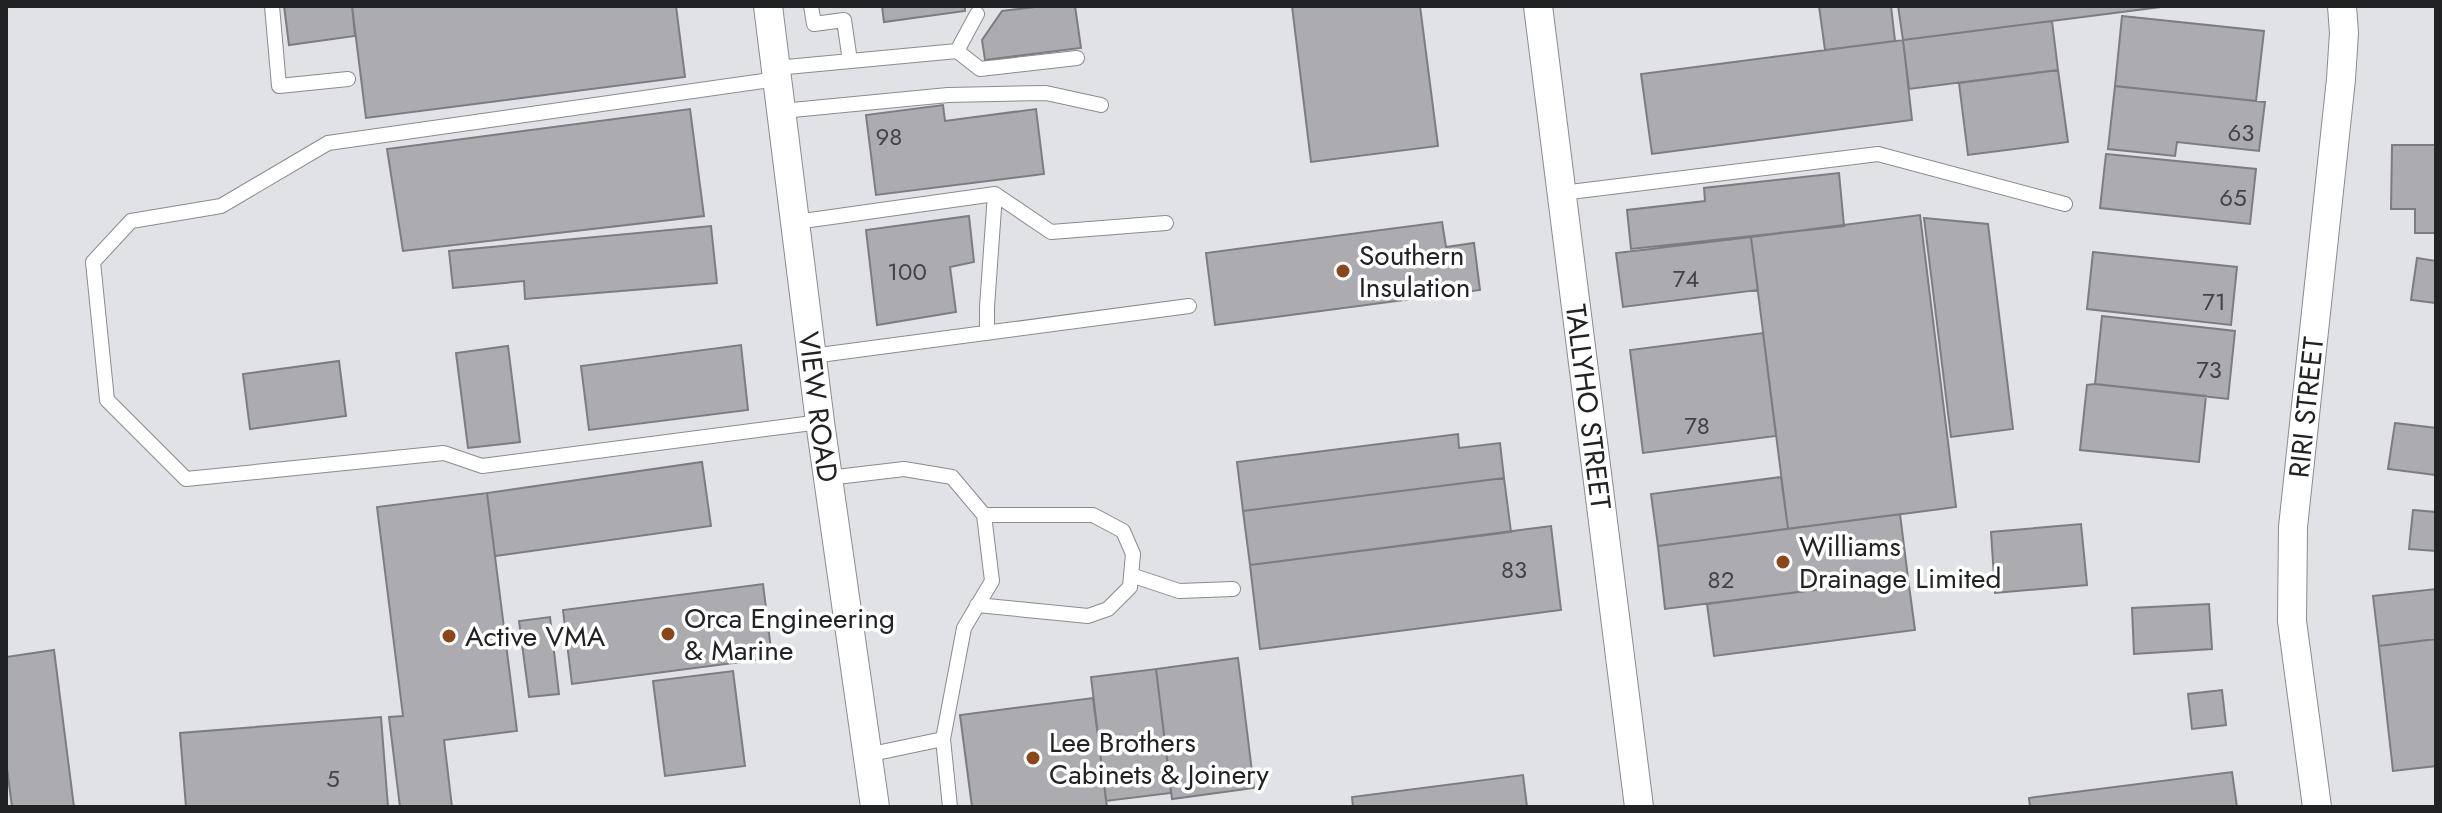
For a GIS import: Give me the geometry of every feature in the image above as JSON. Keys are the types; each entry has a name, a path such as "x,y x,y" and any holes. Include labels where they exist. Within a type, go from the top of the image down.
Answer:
{"street":[{"name":"VIEW ROAD","path":"768,6 820,422 867,755 870,807"},
{"name":"TALLYHO STREET","path":"1538,6 1639,807"},
{"name":"RIRI STREET","path":"2317,807 2292,621 2293,527 2341,79 2342,6"}],"lane":[{"path":"272,6 279,86 348,79"},
{"path":"811,6 814,24 844,20 850,61"},
{"path":"957,51 977,14"},
{"path":"820,422 482,466 444,453 186,479 107,400 93,262 131,221 221,206 328,143 850,61 957,51 980,69 1077,58"},
{"path":"782,111 948,95 1046,93 1101,105"},
{"path":"1562,193 1878,154 2065,204"},
{"path":"987,333 995,194"},
{"path":"796,222 995,194 1051,232 1166,223"},
{"path":"812,356 1189,306"},
{"path":"828,478 904,469 952,477 984,515 992,581 964,628 943,739 950,807 941,807"},
{"path":"977,605 1088,616 1108,609 1130,587 1133,554 1123,531 1093,515 984,515"},
{"path":"1131,575 1179,591 1233,589"},
{"path":"867,755 943,739"}],"building":[{"path":"284,6 352,6 355,36 289,45"},
{"path":"352,6 676,6 685,77 366,118"},
{"path":"882,6 965,6 965,11 884,22"},
{"path":"1075,6 1081,48 985,60 982,40 1002,11"},
{"path":"1292,6 1420,6 1438,146 1311,162"},
{"path":"1819,6 1891,6 1895,41 1825,50"},
{"path":"1898,6 2169,6 1903,40"},
{"path":"2122,16 2264,31 2256,101 2115,86"},
{"path":"2052,21 2058,70 1909,89 1903,40"},
{"path":"1903,40 1912,120 1652,154 1641,74"},
{"path":"2058,70 2068,142 1968,155 1959,83"},
{"path":"2115,86 2265,102 2259,151 2177,142 2175,156 2108,149"},
{"path":"943,105 945,121 1036,109 1044,174 876,195 866,115"},
{"path":"690,109 704,216 403,251 387,149"},
{"path":"2392,145 2436,145 2436,233 2415,233 2415,209 2391,209"},
{"path":"2106,154 2256,169 2250,224 2100,208"},
{"path":"1839,173 1844,226 1631,249 1627,210 1705,201 1704,188"},
{"path":"1920,215 1956,507 1788,529 1751,237"},
{"path":"969,216 974,262 950,267 956,312 877,325 866,230"},
{"path":"1924,218 1988,224 2013,429 1951,437"},
{"name":"Southern Insulation","path":"1442,222 1446,247 1474,243 1480,290 1215,325 1206,253"},
{"path":"711,226 717,283 525,299 524,281 453,288 449,251"},
{"path":"1751,237 1758,290 1623,307 1616,253"},
{"path":"2093,252 2237,267 2231,325 2087,309"},
{"path":"2417,258 2436,261 2436,303 2411,300"},
{"path":"2102,316 2235,331 2228,399 2095,384"},
{"path":"1763,333 1776,436 1643,453 1630,350"},
{"path":"741,345 748,410 589,430 581,366"},
{"path":"508,346 520,442 468,448 456,353"},
{"path":"339,361 346,416 250,429 243,374"},
{"path":"2087,385 2206,396 2199,462 2080,450"},
{"path":"2395,423 2436,428 2436,475 2388,469"},
{"path":"1458,434 1459,448 1500,443 1504,478 1243,511 1237,462"},
{"path":"702,462 711,526 495,556 487,493"},
{"path":"1781,477 1788,529 1658,546 1651,494"},
{"path":"1504,478 1511,532 1250,565 1243,511"},
{"name":"Active VMA","path":"487,493 517,731 444,740 452,807 400,807 389,717 403,716 377,507"},
{"path":"2413,510 2436,512 2436,551 2409,549"},
{"name":"Williams Drainage Limited","path":"1900,514 1908,578 1665,609 1658,546"},
{"path":"2081,524 2087,585 1995,593 1991,532"},
{"path":"1551,526 1561,610 1260,649 1250,565"},
{"path":"1908,578 1915,630 1714,656 1707,604"},
{"name":"Orca Engineering & Marine","path":"763,584 772,658 572,684 563,610"},
{"path":"2436,589 2436,639 2379,646 2373,596"},
{"path":"2209,604 2212,649 2134,654 2132,608"},
{"path":"550,617 559,694 529,697 519,621"},
{"path":"2436,639 2436,766 2393,771 2379,646"},
{"path":"54,650 74,807 12,807 6,761 6,657"},
{"path":"1238,658 1254,788 1172,799 1156,669"},
{"path":"1156,669 1171,793 1106,801 1091,677"},
{"path":"733,671 745,766 665,776 653,681"},
{"path":"2222,690 2226,725 2192,729 2188,694"},
{"name":"Lee Brothers Cabinets & Joinery","path":"1093,698 1107,807 972,807 960,715"},
{"path":"381,717 388,807 186,807 180,733"},
{"path":"2232,772 2237,807 2030,807 2029,798"},
{"path":"1523,775 1527,807 1353,807 1352,797"}],"place":[{"name":"Southern Insulation","path":"1343,271"},
{"name":"Williams Drainage Limited","path":"1783,562"},
{"name":"Orca Engineering & Marine","path":"668,634"},
{"name":"Active VMA","path":"449,636"},
{"name":"Lee Brothers Cabinets & Joinery","path":"1033,758"}]}
